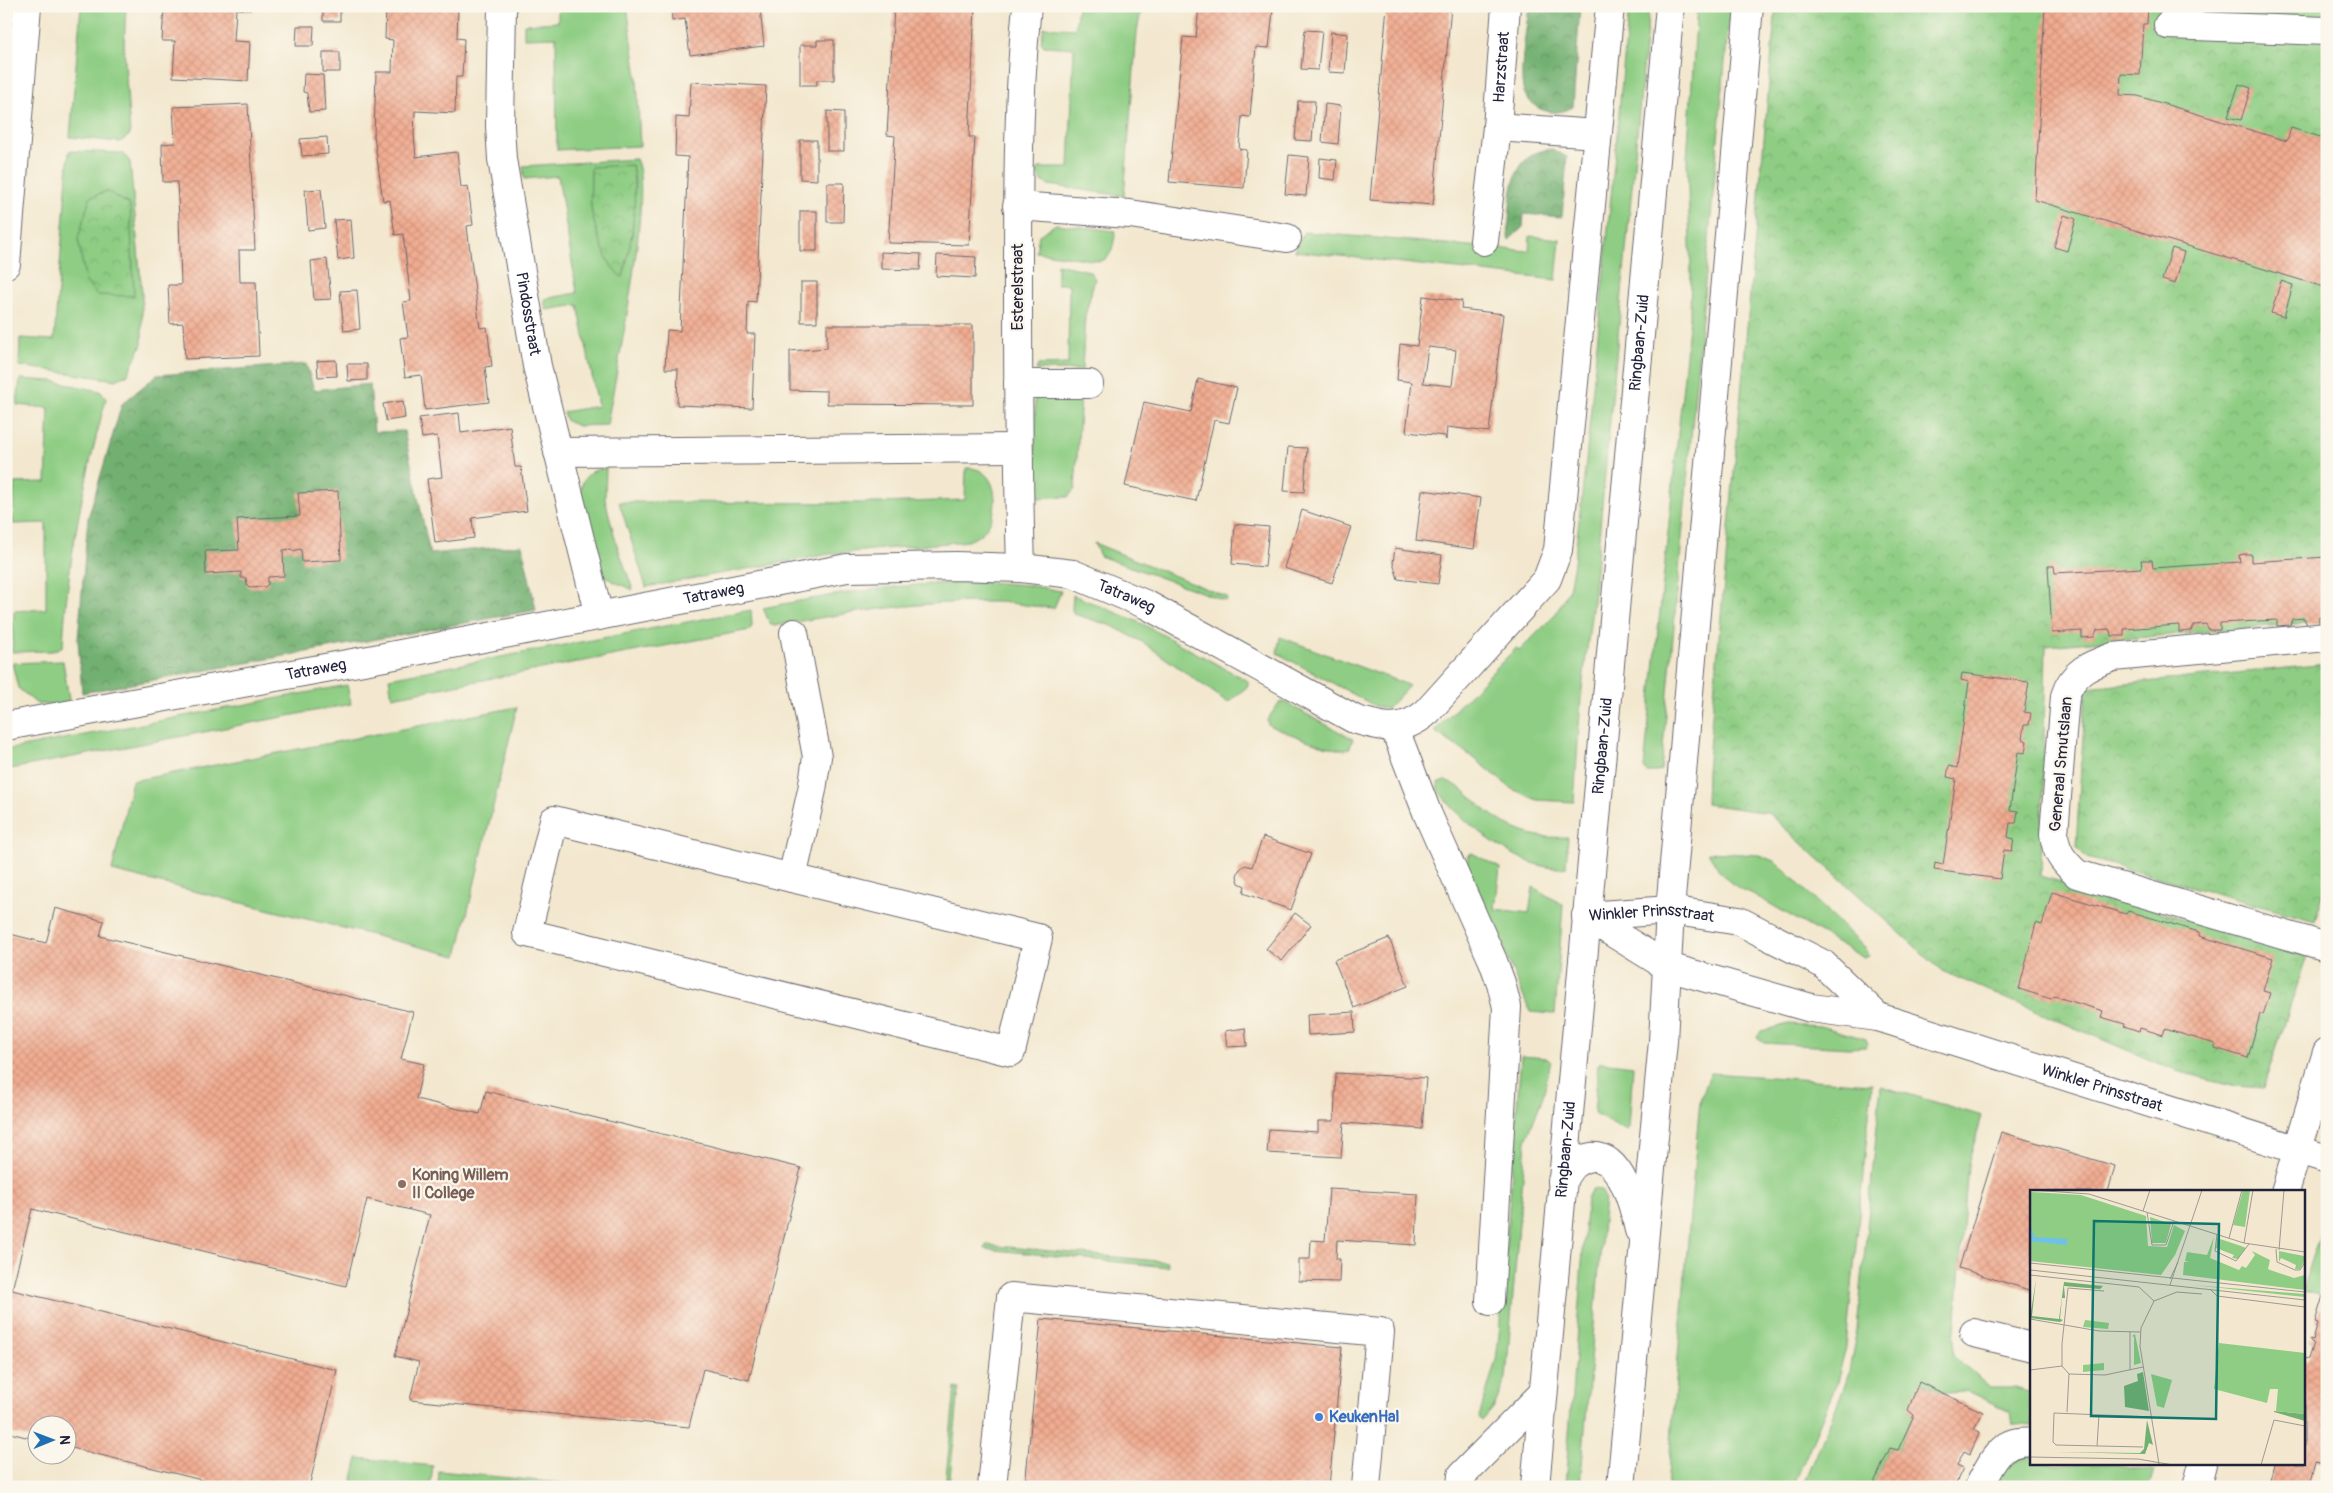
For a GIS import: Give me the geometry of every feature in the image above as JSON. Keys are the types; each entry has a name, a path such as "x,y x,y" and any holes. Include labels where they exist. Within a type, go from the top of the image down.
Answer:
{"street":[{"path":"6,264 13,88 27,6"},
{"name":"Pindosstraat","path":"502,6 500,126 502,160 537,366 598,616"},
{"name":"Esterelstraat","path":"1021,568 1017,448 1017,206 1020,71 1027,6"},
{"name":"Harzstraat","path":"1484,241 1497,127 1506,6"},
{"path":"1490,1301 1506,1008 1501,983 1428,815 1394,727 1416,722 1427,712 1547,580 1558,550 1610,6"},
{"name":"Ringbaan-Zuid","path":"1535,1487 1670,6"},
{"path":"1621,1487 1668,967 1670,910 1750,6"},
{"path":"2168,24 2327,31"},
{"name":"Harzstraat","path":"1497,127 1597,134"},
{"path":"1017,206 1130,214 1287,238"},
{"path":"1018,384 1089,384"},
{"path":"558,452 1017,448"},
{"name":"Tatraweg","path":"6,725 847,568 956,566 1021,568 1073,574 1138,601 1354,719 1374,725 1394,727"},
{"path":"792,878 812,790 817,758 794,633"},
{"name":"Generaal Smutslaan","path":"2327,638 2113,657 2078,672 2069,684 2065,696 2054,834 2056,849 2062,861 2077,874 2327,947"},
{"path":"554,820 792,878 1038,938 1011,1052 527,933 554,820"},
{"name":"Winkler Prinsstraat","path":"1586,916 1670,910 1738,921 1824,964 1878,1017"},
{"name":"Winkler Prinsstraat","path":"1586,916 1668,967 1811,1008 1878,1017 2327,1159"},
{"path":"2286,1190 2296,1149 2327,1052"},
{"path":"1562,1181 1574,1165 1584,1158 1598,1156 1611,1164 1622,1178 1634,1209 1642,1243"},
{"path":"992,1487 1011,1297 1380,1332 1366,1487"},
{"path":"1974,1332 2030,1346"},
{"path":"1461,1481 1543,1393"},
{"path":"1979,1487 1991,1461 1999,1451 2017,1442 2030,1442"},
{"path":"2197,1487 2202,1466"}],"green space":[{"path":"81,6 126,6 124,47 130,135 120,142 70,137"},
{"path":"558,6 627,6 637,77 640,146 557,150 556,37 524,38 524,24 558,22"},
{"path":"1078,6 1142,6 1137,31 1124,196 1049,185 1043,182 1036,172 1039,168 1069,168 1074,48 1044,46 1041,42 1044,27 1075,29"},
{"path":"1529,6 1580,6 1573,107 1566,110 1555,112 1543,110 1532,103 1524,92 1522,62"},
{"path":"1629,6 1649,6 1593,601 1581,697 1574,802 1537,800 1512,789 1474,758 1434,731 1516,648 1520,650 1555,615 1569,589 1574,563 1586,461"},
{"path":"1697,6 1730,6 1661,770 1647,772 1644,768 1690,316 1691,273 1687,159"},
{"path":"1776,6 2327,6 2327,621 2046,646 2041,876 2307,956 2263,1088 2236,1086 2176,1071 1942,971 1768,813 1706,804 1707,771"},
{"path":"1552,149 1567,157 1562,217 1524,214 1523,227 1509,240 1511,196 1519,170 1526,159 1537,152"},
{"path":"69,151 123,153 130,162 142,293 142,344 128,374 116,380 19,366 20,338 54,340"},
{"path":"636,159 640,178 637,246 607,425 578,426 566,421 563,412 598,406 578,305 546,310 544,299 577,293 558,176 524,179 523,166","holes":["632,166 635,182 632,239"]},
{"path":"632,165 634,179 633,222 623,277 617,273 606,257 595,224 591,207 591,167"},
{"path":"107,191 130,205 134,296 97,295 86,282 78,239 90,197"},
{"path":"1056,224 1116,231 1110,254 1104,260 1099,261 1036,252 1039,235"},
{"path":"1304,232 1529,251 1530,236 1560,239 1556,280 1295,251"},
{"path":"1057,264 1089,271 1095,279 1085,316 1082,370 1036,370 1038,365 1068,364 1069,284 1057,284"},
{"path":"306,364 314,390 370,384 374,432 404,431 430,554 522,545 536,610 82,693 78,640 88,518 122,404 157,375"},
{"path":"20,379 53,381 100,391 106,399 78,521 68,583 63,646 53,651 12,652 14,611 46,609 46,523 13,524 14,483 46,482 49,408 17,405"},
{"path":"1035,393 1081,394 1075,489 1068,497 1035,498"},
{"path":"606,468 605,499 616,542 633,590 605,576 598,561 586,518 581,494 582,483 590,473"},
{"path":"966,468 977,469 985,474 994,490 994,509 991,519 983,532 974,539 830,554 646,587 619,502 881,503 965,500"},
{"path":"1094,543 1227,597 1226,601 1100,556"},
{"path":"987,582 1027,585 1061,591 1054,608 1011,603 958,602 905,606 774,626 770,624 763,608 874,589 930,584"},
{"path":"1073,595 1139,622 1248,681 1248,686 1227,702 1144,643 1112,626 1074,614 1072,610"},
{"path":"751,610 752,626 750,630 392,697 389,678"},
{"path":"1280,637 1409,686 1387,709 1375,706 1277,653"},
{"path":"63,661 70,706 37,704 18,688 12,663"},
{"path":"2327,664 2327,881 2315,921 2087,858 2076,847 2086,688"},
{"path":"347,685 351,704 10,769 6,750"},
{"path":"1284,702 1353,739 1349,749 1343,750 1322,745 1268,725 1267,720 1279,703"},
{"path":"517,707 457,956 112,871 132,781"},
{"path":"1445,780 1463,790 1488,812 1507,825 1525,833 1545,837 1568,837 1566,867 1550,868 1532,863 1514,855 1495,843 1461,816 1438,790 1438,783"},
{"path":"1708,852 1759,855 1776,862 1867,950 1869,956 1864,958 1736,886 1725,877"},
{"path":"1472,853 1500,868 1495,909 1529,913 1533,887 1563,905 1555,1014 1530,1012 1467,863 1468,855"},
{"path":"1789,1024 1820,1026 1866,1039 1868,1044 1866,1047 1848,1048 1764,1043 1758,1039 1757,1036 1761,1031"},
{"path":"1521,1056 1548,1058 1551,1061 1543,1096 1526,1141 1506,1378 1494,1407 1482,1421 1479,1417 1496,1360 1499,1335"},
{"path":"1601,1062 1633,1066 1629,1128 1627,1131 1594,1114 1598,1065"},
{"path":"1711,1073 1872,1084 1846,1347 1836,1385 1793,1487 1667,1487 1699,1110 1701,1097"},
{"path":"1881,1086 1982,1116 1968,1164 1953,1355 1990,1388 2014,1388 2030,1392 2030,1427 2013,1425 2011,1412 1967,1391 1944,1392 1919,1382 1914,1415 1898,1450 1890,1448 1872,1487 1803,1487 1843,1391 1857,1329"},
{"path":"1592,1189 1601,1190 1605,1198 1580,1487 1565,1487 1587,1197"},
{"path":"2324,1221 2327,1222 2327,1297 2306,1292 2306,1278"},
{"path":"986,1245 1168,1262 1168,1267 985,1249"},
{"path":"955,1388 959,1389 949,1487 945,1487"},
{"path":"2030,1454 2030,1466 2123,1466 2154,1471 2149,1487 1995,1487 2000,1474 2008,1464 2018,1457"},
{"path":"358,1458 433,1466 430,1487 351,1487"},
{"path":"439,1471 600,1487 438,1487"}],"building":[{"path":"164,6 251,6 251,10 236,9 234,41 250,42 248,81 173,77 175,41 162,41"},
{"path":"323,6 340,6 340,21 323,21"},
{"path":"386,6 458,6 457,38 464,39 462,77 456,77 455,113 415,111 414,135 416,157 457,152 461,187 468,186 473,225 467,226 480,328 487,327 492,366 485,367 489,402 425,410 421,375 405,377 400,338 408,337 403,302 411,301 403,234 395,235 390,200 383,201 374,136 376,72 392,72 393,40 385,39"},
{"path":"671,6 744,6 744,9 760,8 764,46 690,55 685,19 672,21"},
{"path":"828,6 845,6 845,8 828,9"},
{"path":"894,6 975,6 969,137 975,137 969,245 888,243 895,136 887,135"},
{"path":"1199,6 1257,6 1257,8 1273,10 1269,48 1256,47 1250,117 1242,116 1239,149 1247,150 1244,188 1169,182 1183,37 1196,38"},
{"path":"1387,6 1451,6 1433,205 1370,200"},
{"path":"2045,6 2148,6 2147,24 2143,24 2140,75 2121,74 2120,95 2138,96 2287,141 2291,128 2327,139 2327,288 2035,200"},
{"path":"297,26 314,26 313,46 296,46"},
{"path":"1305,30 1322,31 1318,70 1301,69"},
{"path":"1331,32 1348,34 1345,73 1328,72"},
{"path":"817,40 834,40 834,80 817,80 817,85 800,85 800,45 817,45"},
{"path":"323,52 340,52 340,72 323,72"},
{"path":"304,74 323,75 325,111 309,112 307,93 303,92"},
{"path":"691,82 766,86 756,302 748,301 747,334 755,334 752,408 677,405 678,369 665,369 667,330 680,331 688,157 675,156 676,117 689,118"},
{"path":"2239,84 2251,88 2241,120 2228,117"},
{"path":"1298,101 1315,101 1312,141 1295,140"},
{"path":"248,104 255,250 239,250 240,282 256,282 259,356 185,359 183,323 170,324 168,285 181,285 179,216 177,182 163,182 162,144 175,143 173,107"},
{"path":"1325,104 1341,106 1338,144 1322,142"},
{"path":"827,111 844,112 844,151 827,151"},
{"path":"327,137 328,154 302,156 300,139"},
{"path":"800,140 817,140 817,180 800,179"},
{"path":"1289,155 1309,157 1306,196 1285,194"},
{"path":"1320,158 1337,160 1335,180 1319,178"},
{"path":"827,183 844,183 843,222 827,222"},
{"path":"321,189 325,228 308,230 305,190"},
{"path":"800,211 817,211 817,251 800,251"},
{"path":"2064,215 2076,219 2067,251 2054,247"},
{"path":"351,219 354,258 338,260 334,220"},
{"path":"2172,248 2184,252 2175,284 2162,280"},
{"path":"881,252 921,254 920,270 881,269"},
{"path":"937,255 976,257 975,278 936,276"},
{"path":"327,259 331,299 314,300 311,261"},
{"path":"2281,281 2293,285 2284,317 2271,313"},
{"path":"801,282 817,282 817,322 801,322"},
{"path":"357,290 360,329 344,331 340,291"},
{"path":"1423,296 1462,301 1461,309 1503,314 1489,432 1447,427 1446,440 1445,436 1406,432 1412,382 1397,380 1400,344 1417,346","holes":["1428,347 1456,350 1452,386 1423,383"]},
{"path":"827,325 973,325 973,405 827,404 827,391 790,390 790,351 827,348"},
{"path":"336,360 337,376 318,377 317,361"},
{"path":"347,364 367,364 367,380 348,381"},
{"path":"1198,379 1237,388 1229,423 1214,420 1196,501 1125,486 1144,402 1191,412"},
{"path":"403,401 405,418 386,421 383,404"},
{"path":"459,413 461,433 510,426 515,467 521,467 527,511 472,518 474,538 435,543 427,479 442,477 437,436 422,438 419,418"},
{"path":"1288,447 1307,448 1304,492 1284,491"},
{"path":"1422,490 1481,498 1474,549 1416,541"},
{"path":"338,491 341,560 302,562 301,549 283,550 284,576 268,577 268,584 265,587 250,588 247,585 246,578 241,578 241,572 206,574 205,551 239,550 237,519 300,516 298,493"},
{"path":"1302,510 1351,527 1332,583 1284,568"},
{"path":"1235,524 1269,527 1265,567 1232,564"},
{"path":"1395,548 1442,555 1438,584 1398,579 1393,563"},
{"path":"2251,554 2251,562 2327,557 2327,617 2319,617 2319,624 2307,625 2304,618 2292,619 2290,625 2277,626 2277,620 2220,623 2220,630 2209,630 2206,624 2194,625 2191,631 2179,632 2179,625 2124,629 2124,636 2112,636 2109,629 2097,630 2094,637 2082,638 2082,631 2052,633 2048,566 2054,566 2055,573 2142,568 2141,560 2152,560 2153,568 2240,562 2239,555"},
{"path":"1962,673 2029,682 2024,712 2031,713 2029,725 2024,725 2022,739 2027,741 2025,753 2018,752 2010,810 2018,811 2016,823 2010,823 2008,837 2014,839 2012,851 2004,850 2000,879 1934,870 1935,863 1943,865 1956,779 1947,777 1949,766 1957,768 1969,682 1961,680"},
{"path":"1263,837 1311,854 1291,910 1243,893 1245,886 1239,883 1237,876 1239,870 1245,865 1252,867"},
{"path":"2052,892 2126,914 2128,911 2199,932 2199,936 2273,958 2263,991 2270,993 2263,1015 2260,1014 2248,1058 2215,1048 2215,1044 2165,1029 2163,1035 2140,1028 2139,1031 2124,1026 2125,1024 2101,1017 2103,1011 2054,996 2051,999 2019,989 2036,923 2042,925"},
{"name":"Koning Willem II College","path":"55,908 104,921 100,936 413,1012 401,1059 424,1064 416,1099 480,1114 486,1091 801,1168 749,1380 703,1369 689,1427 410,1400 419,1362 395,1356 430,1215 367,1199 346,1286 32,1209 12,1290 337,1370 309,1487 230,1487 78,1449 78,1416 28,1416 28,1438 6,1432 6,933 46,943"},
{"path":"1295,913 1311,925 1282,961 1266,949"},
{"path":"1389,938 1408,986 1354,1008 1334,960"},
{"path":"1354,1012 1355,1032 1308,1035 1307,1015"},
{"path":"1245,1028 1247,1046 1227,1047 1225,1031"},
{"path":"1336,1073 1426,1078 1422,1129 1344,1123 1341,1157 1267,1153 1269,1129 1318,1132 1318,1121 1334,1121"},
{"path":"2001,1132 2115,1166 2109,1190 2030,1190 2030,1290 1959,1268"},
{"path":"1329,1189 1418,1194 1416,1245 1337,1240 1336,1259 1340,1259 1339,1282 1299,1281 1299,1259 1310,1259 1311,1240 1325,1241"},
{"path":"2323,1296 2327,1297 2327,1446 2322,1463 2316,1461 2309,1487 2268,1487 2273,1466 2306,1466 2306,1360 2308,1359 2313,1343 2310,1339 2313,1340 2318,1323 2315,1322"},
{"path":"1041,1319 1342,1347 1329,1487 1025,1487"},
{"path":"1919,1382 1983,1412 1974,1429 1980,1432 1970,1454 1964,1451 1957,1465 1963,1468 1954,1487 1872,1487 1890,1448 1898,1450 1914,1415 1908,1410"}],"place":[{"name":"Koning Willem II College","path":"402,1184"},
{"name":"KeukenHal","path":"1319,1417"}]}
